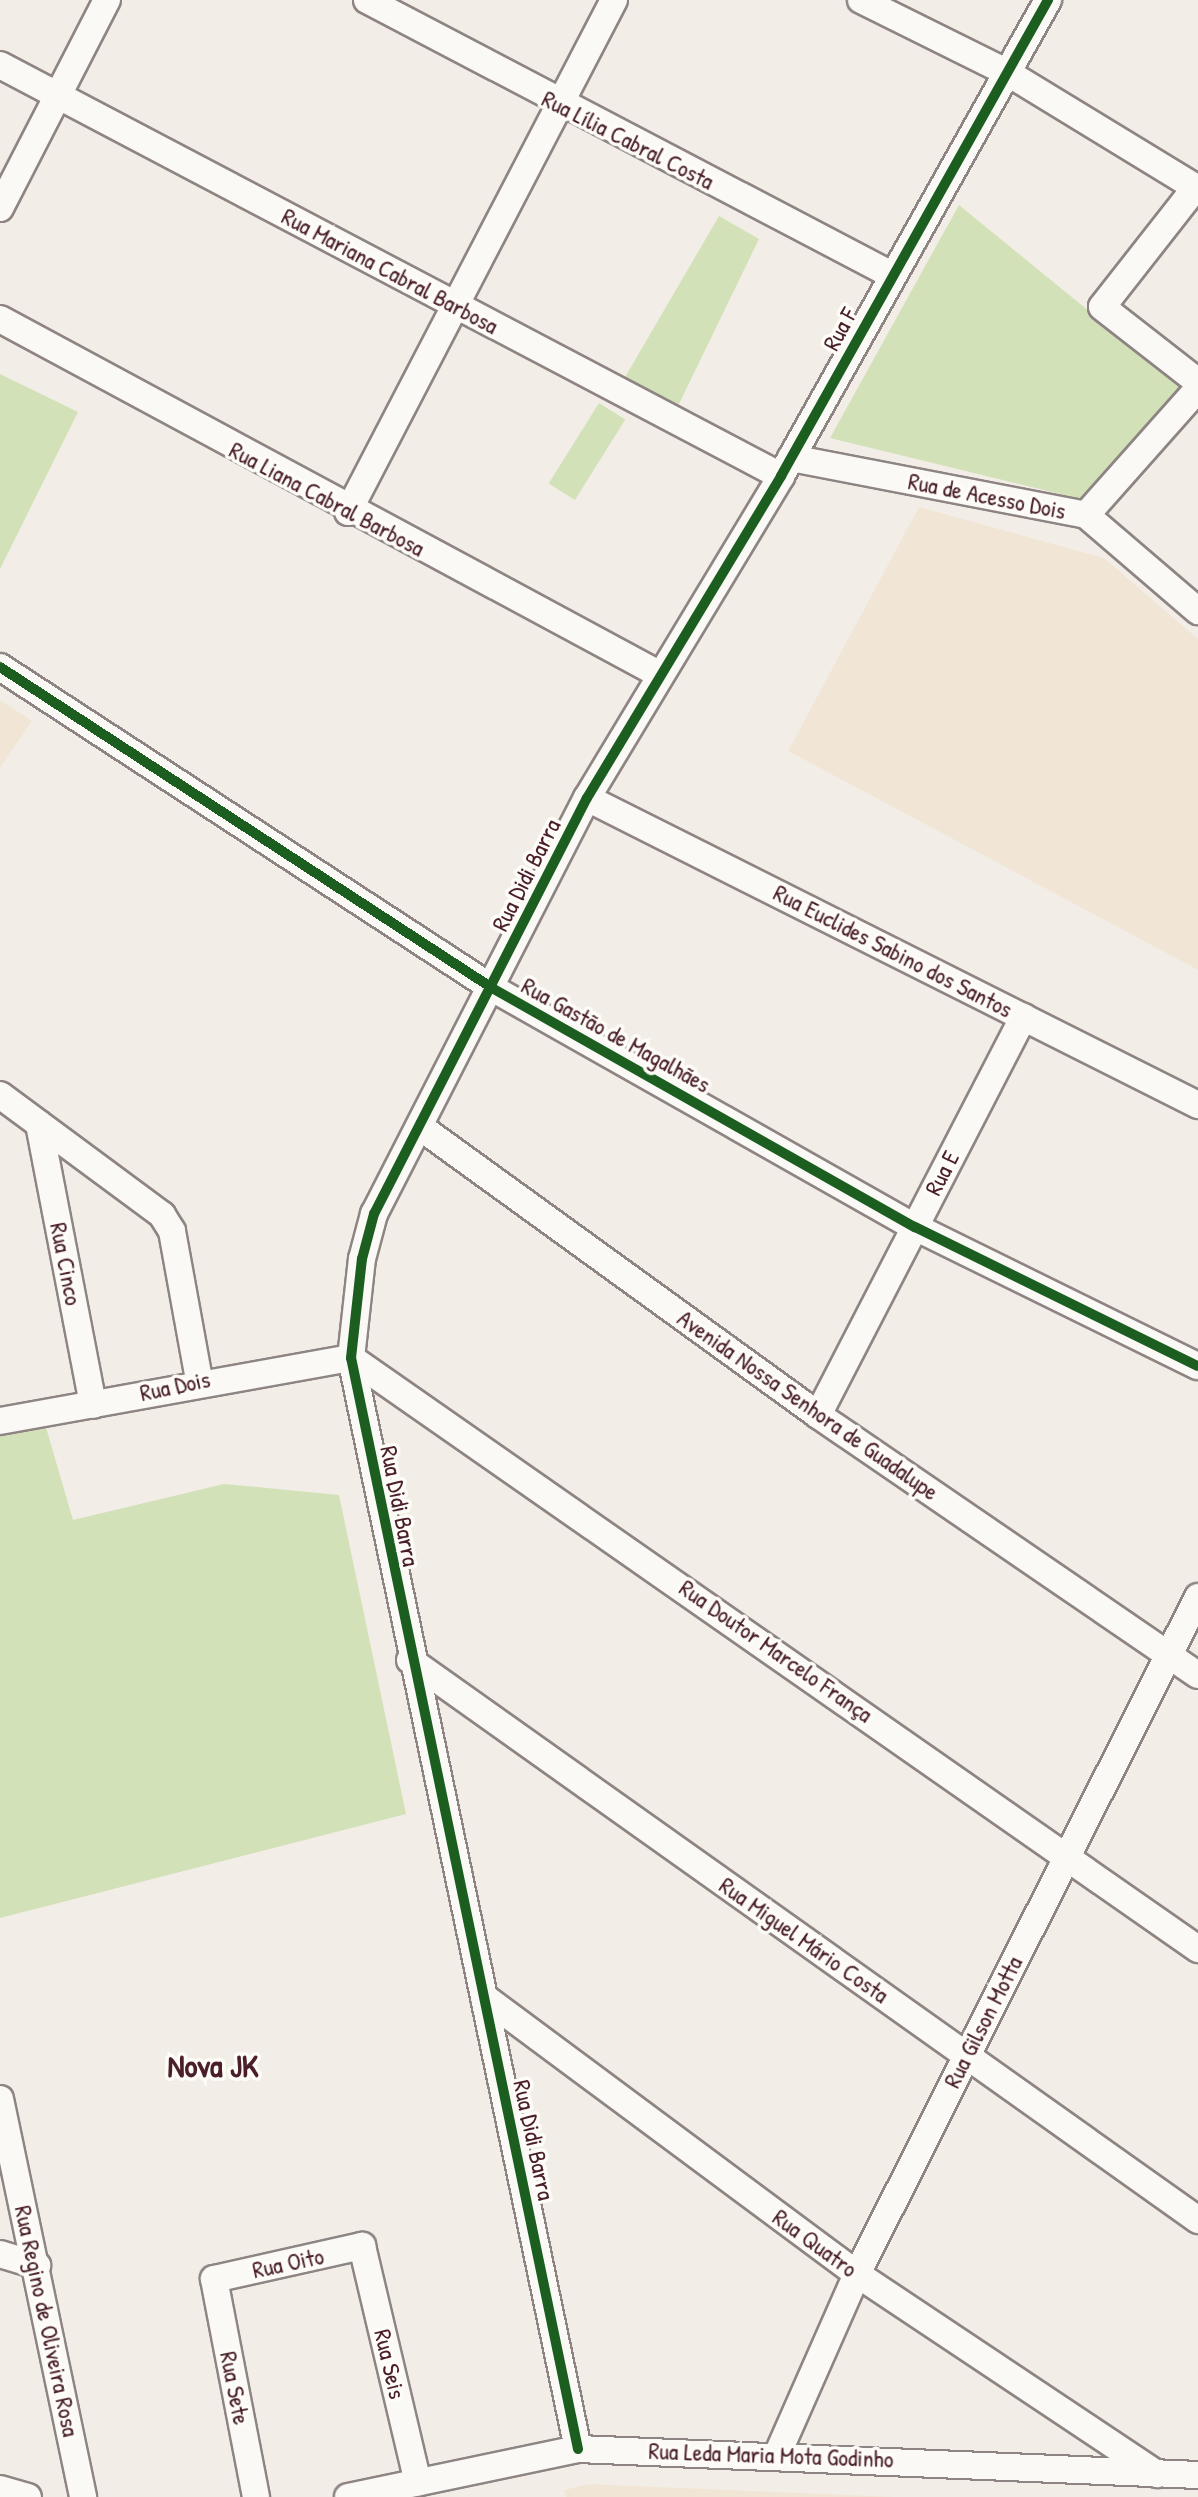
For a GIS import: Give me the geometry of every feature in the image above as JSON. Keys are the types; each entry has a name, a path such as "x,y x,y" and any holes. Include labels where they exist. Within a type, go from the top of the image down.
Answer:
{"street":[{"path":"0,208 107,0"},
{"name":"Rua Lília Cabral Costa","path":"367,0 560,106 892,275"},
{"path":"348,512 614,0"},
{"path":"861,0 1008,73 1197,188 1102,307 1198,382"},
{"name":"Rua F","path":"657,673 786,467 1048,0"},
{"name":"Rua Mariana Cabral Barbosa","path":"0,65 457,307 786,467"},
{"name":"Rua Liana Cabral Barbosa","path":"0,319 348,512 657,673"},
{"path":"1086,515 1198,389"},
{"name":"Rua de Acesso Dois","path":"786,467 1086,515 1198,611"},
{"name":"Rua Gastão de Magalhães","path":"0,667 492,988 915,1227 1198,1366"},
{"name":"Rua Didi Barra","path":"578,2449 410,1660 351,1358 374,1214 423,1129 587,798 657,673"},
{"name":"Rua Euclides Sabino dos Santos","path":"587,798 1198,1105"},
{"name":"Rua E","path":"818,1415 1023,1017"},
{"path":"0,1095 162,1215 172,1231 199,1380"},
{"name":"Rua Cinco","path":"39,1124 93,1405"},
{"name":"Avenida Nossa Senhora de Guadalupe","path":"423,1129 818,1415 1198,1675"},
{"name":"Rua Dois","path":"0,1421 93,1405 199,1380 351,1358"},
{"name":"Rua Doutor Marcelo França","path":"351,1358 1068,1853 1198,1949"},
{"name":"Rua Gilson Motta","path":"778,2453 857,2274 1198,1597"},
{"name":"Rua Miguel Mário Costa","path":"410,1660 1198,2220"},
{"name":"Rua Quatro","path":"484,1997 857,2274 1157,2474"},
{"name":"Rua Regino de Oliveira Rosa","path":"0,2099 83,2497"},
{"name":"Rua Oito","path":"214,2279 362,2246"},
{"name":"Rua Seis","path":"362,2246 418,2482"},
{"path":"0,2254 37,2265"},
{"name":"Rua Sete","path":"214,2279 256,2497"},
{"name":"Rua Leda Maria Mota Godinho","path":"348,2497 578,2449 778,2453 1198,2475"},
{"path":"0,2489 28,2497"}],"shaded area":[{"path":"919,507 1104,558 1198,639 1198,970 788,751"},
{"path":"0,700 32,721 0,768"},
{"path":"589,2484 895,2497 566,2497 564,2490"}],"green space":[{"path":"959,205 1182,387 1081,499 830,438"},
{"path":"719,216 759,239 678,406 624,379"},
{"path":"0,374 78,412 0,569"},
{"path":"599,403 625,419 575,500 549,484"},
{"path":"45,1424 73,1520 224,1484 339,1495 406,1814 0,1918 0,1431"}],"cycle path":[{"path":"578,2449 351,1358 362,1259 374,1214 587,798 781,476 1048,0"},
{"path":"0,667 492,988 915,1227 1198,1366"}],"district":[{"name":"Nova JK","path":"213,2066"}]}
